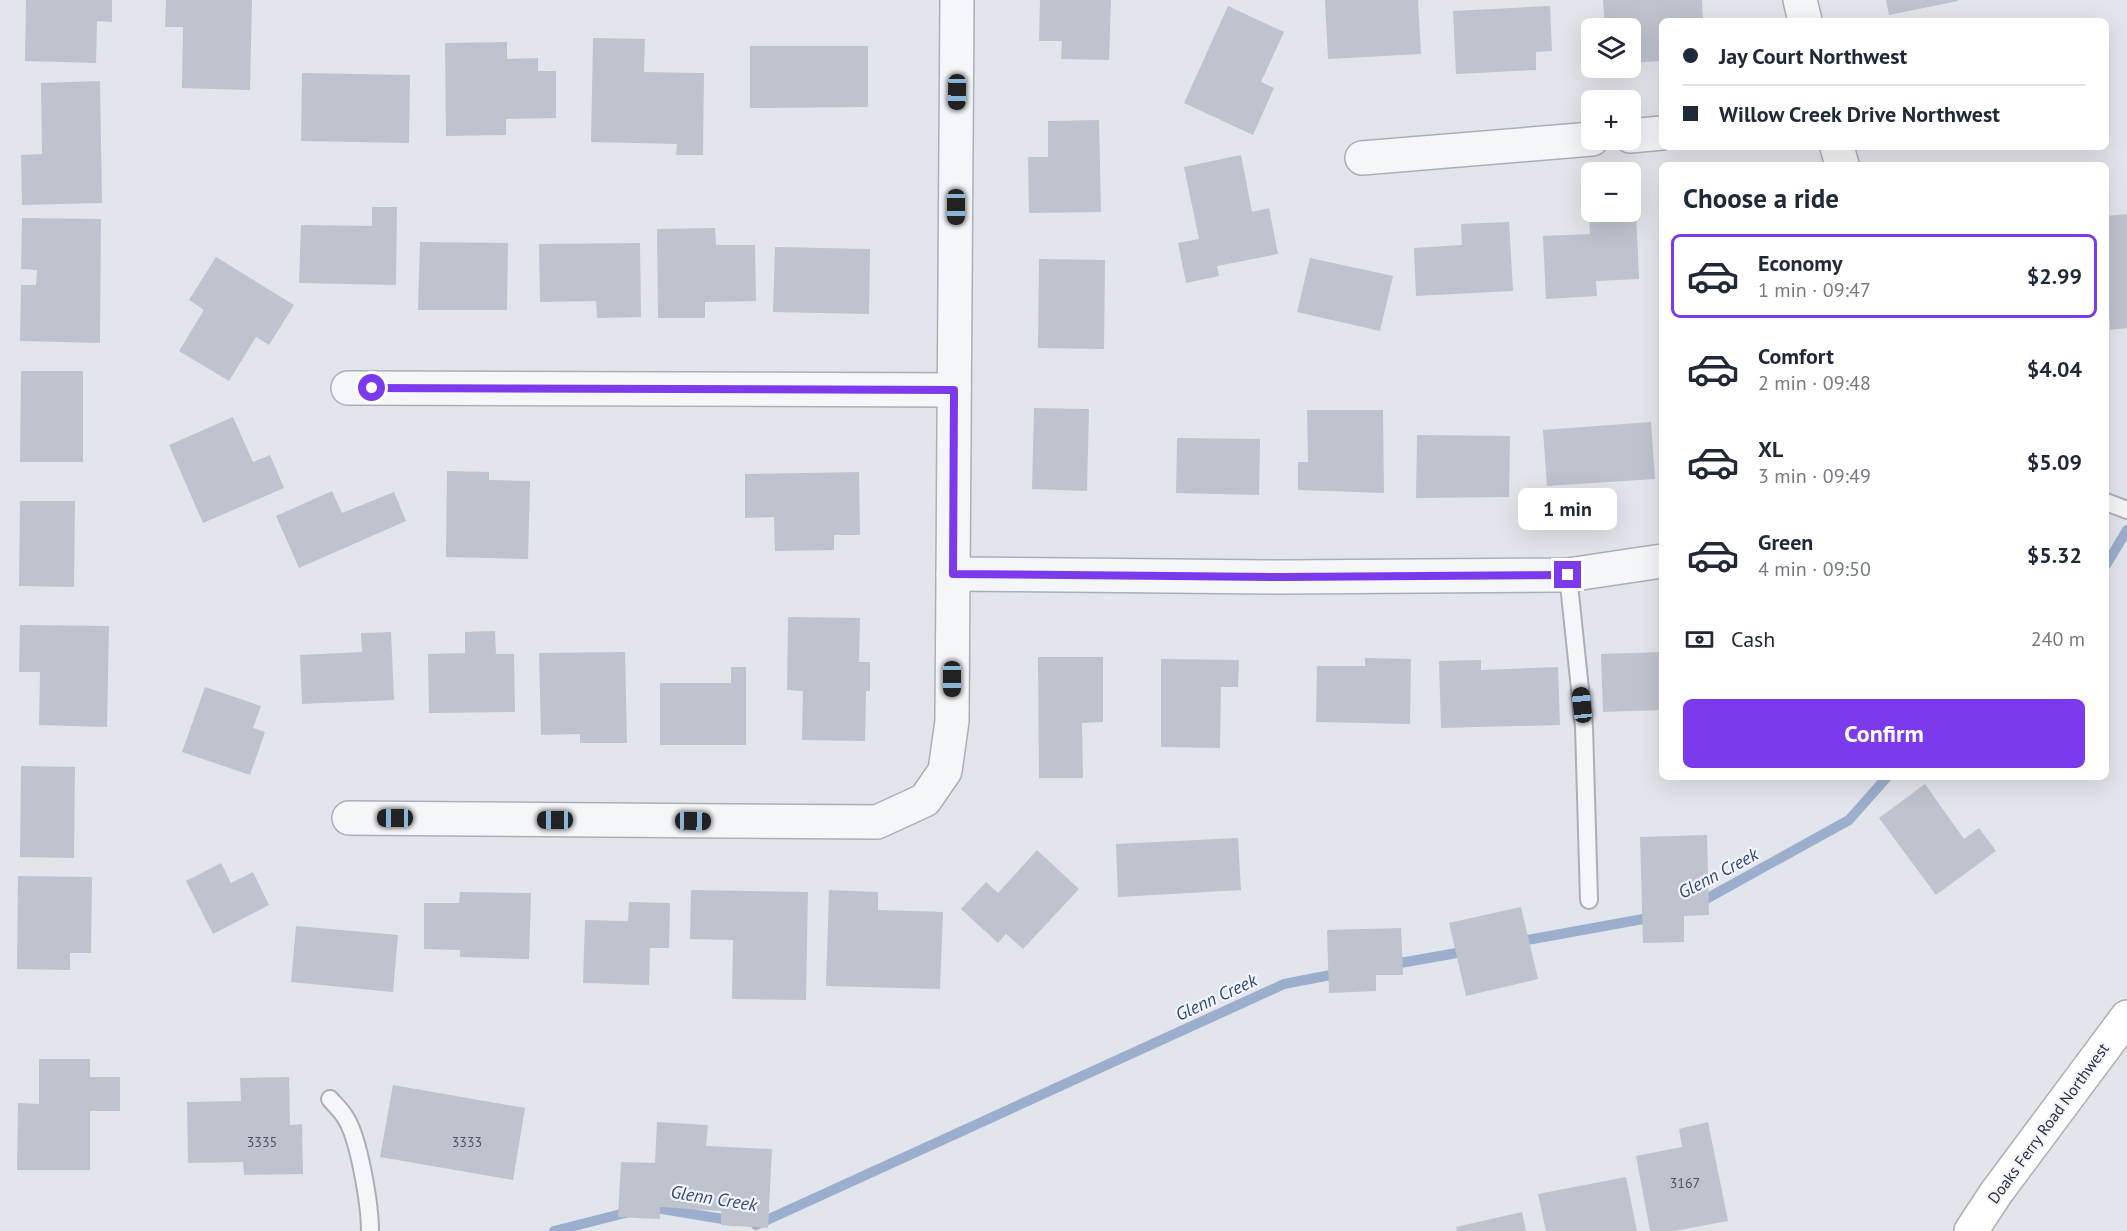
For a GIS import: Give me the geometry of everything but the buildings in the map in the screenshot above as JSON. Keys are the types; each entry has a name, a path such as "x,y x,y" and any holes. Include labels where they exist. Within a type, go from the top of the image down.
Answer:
{"main road":[{"name":"Doaks Ferry Road Northwest","path":"1971,1231 1996,1193 2127,1017"}],"street":[{"path":"349,818 877,822 925,800 945,771 952,721 957,0"},
{"path":"1800,0 1804,18"},
{"path":"1641,135 1659,133"},
{"path":"1362,158 1581,140"},
{"path":"348,388 954,390"},
{"path":"953,574 1283,577 1568,575 1659,561"}],"lane":[{"path":"2109,503 2127,510"},
{"path":"1568,575 1584,727 1589,900"},
{"path":"330,1099 345,1117 352,1131 368,1202 370,1231"}],"waterway":[{"name":"Glenn Creek","path":"2109,560 2127,530"},
{"name":"Glenn Creek","path":"1697,904 1849,820 1884,780"},
{"name":"Glenn Creek","path":"1516,942 1654,917"},
{"name":"Glenn Creek","path":"1389,965 1468,951"},
{"name":"Glenn Creek","path":"756,1225 1284,984 1341,973"},
{"name":"Glenn Creek","path":"650,1207 735,1221"},
{"name":"Glenn Creek","path":"554,1231 629,1212"}],"route":[{"path":"372,388 954,390 953,574 1283,577 1568,575"}]}
